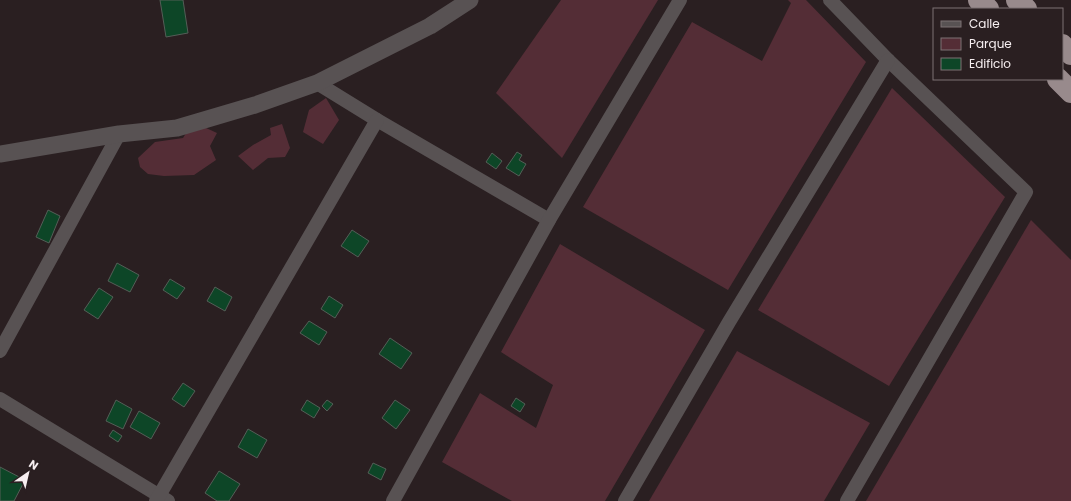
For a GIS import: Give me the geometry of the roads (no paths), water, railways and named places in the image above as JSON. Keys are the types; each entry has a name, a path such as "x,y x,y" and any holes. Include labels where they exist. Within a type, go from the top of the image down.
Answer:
{"highway":[{"path":"979,0 987,8"},
{"path":"1017,0 1025,8"},
{"path":"1063,46 1071,54"},
{"path":"1059,80 1071,92"}],"street":[{"path":"0,154 119,134 178,128 255,105 317,83 430,26 470,0"},
{"path":"393,501 549,220 680,0"},
{"path":"830,0 888,60 1026,192 847,501"},
{"path":"625,501 729,322 888,60"},
{"path":"317,83 377,120 549,220"},
{"path":"0,399 161,499 377,120"},
{"path":"0,351 119,134"}]}
